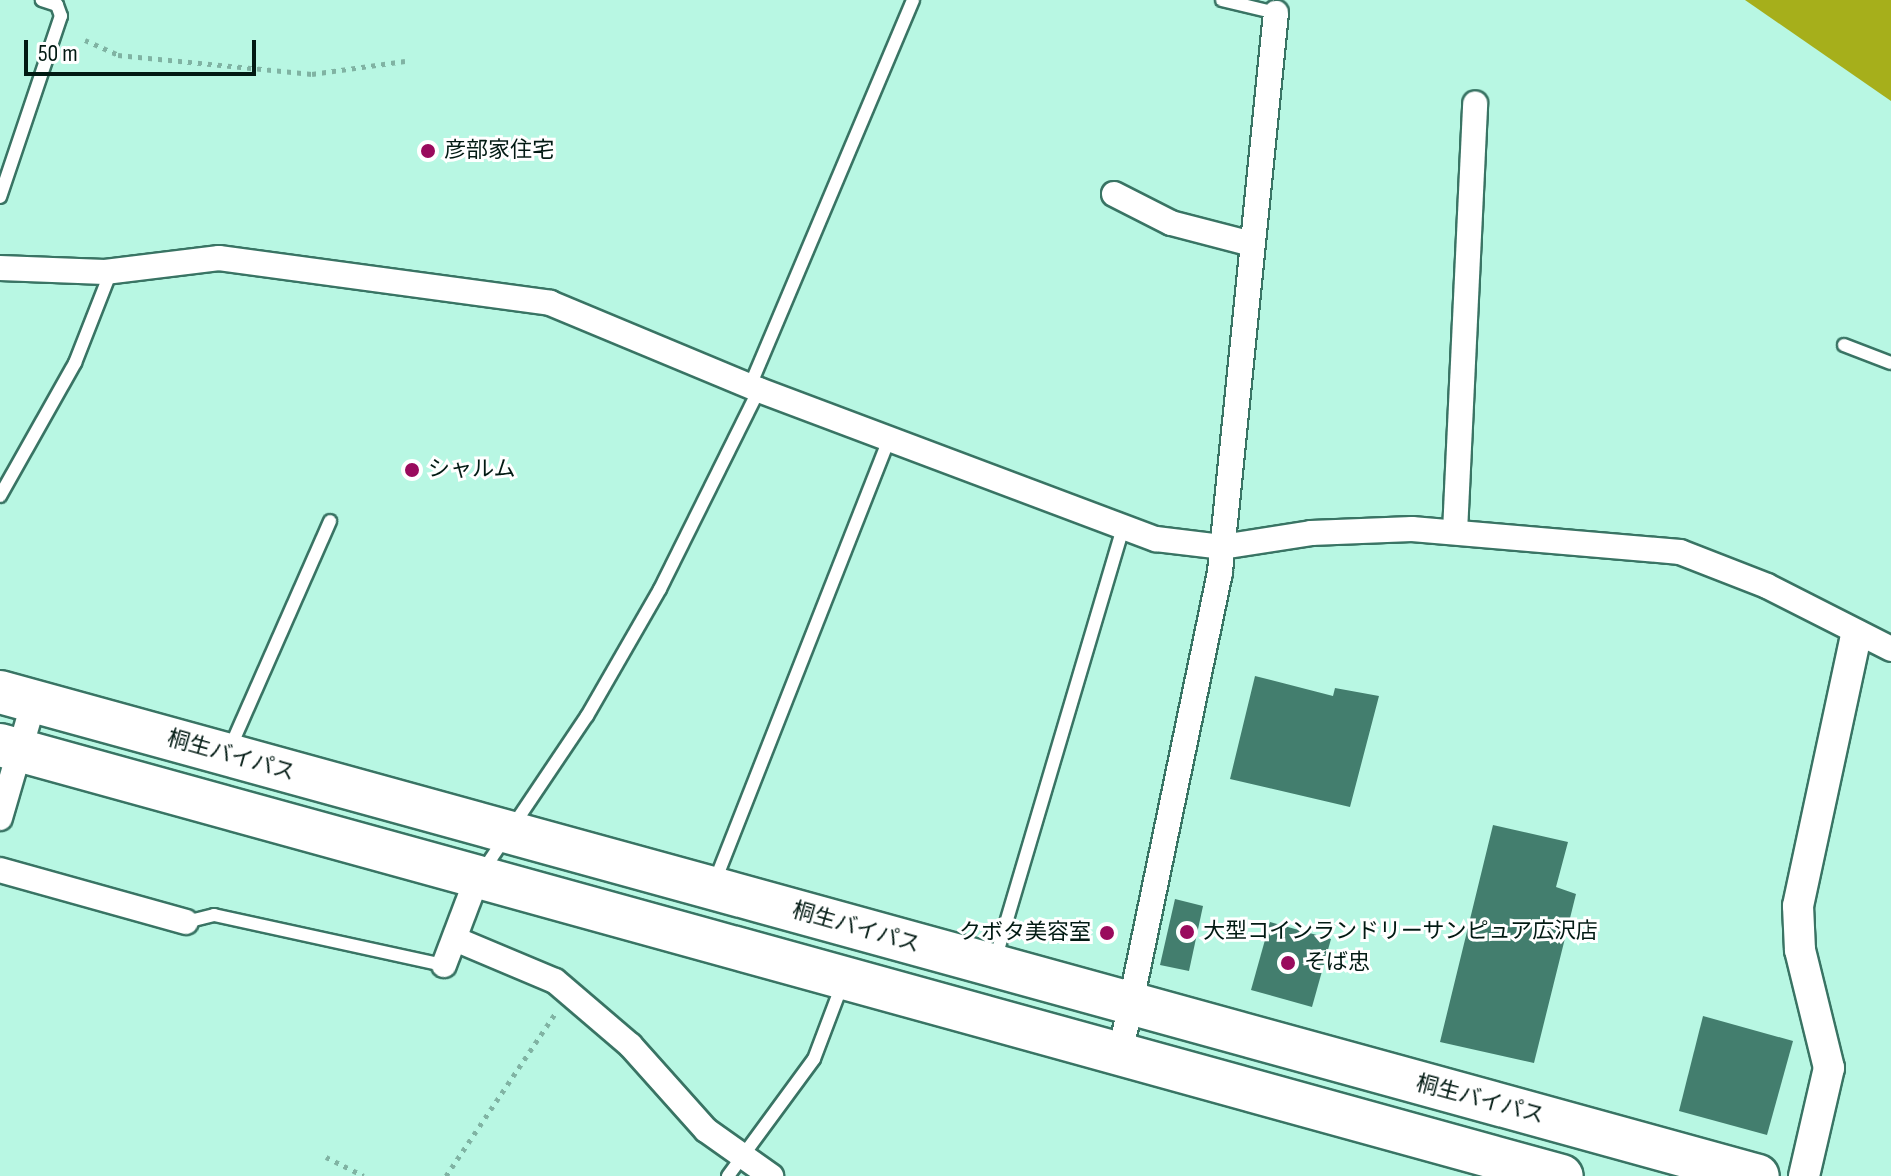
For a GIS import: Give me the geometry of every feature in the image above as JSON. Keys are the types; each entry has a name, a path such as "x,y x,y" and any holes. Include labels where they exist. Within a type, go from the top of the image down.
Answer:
{"highway":[{"name":"桐生バイパス","path":"17,697 1758,1176"},
{"path":"10,748 1562,1176"}],"street":[{"path":"1120,1055 1179,796 1222,547 1276,13"},
{"path":"1455,532 1475,103"},
{"path":"1114,194 1171,223 1252,244"},
{"path":"0,268 111,271 219,258 550,303 755,388 1123,529 1186,545 1222,547 1342,531 1455,532 1680,552 1767,586 1856,635 1891,649"},
{"path":"1804,1176 1829,1068 1800,950 1798,906 1856,635"},
{"path":"0,818 17,697"},
{"path":"0,870 186,922"},
{"path":"444,965 477,878"},
{"path":"455,939 524,963 569,994 630,1045 734,1166 771,1176"}],"lane":[{"path":"0,197 61,16 57,5 42,0"},
{"path":"477,878 510,835 660,589 755,388 913,0"},
{"path":"1222,0 1276,13"},
{"path":"0,496 75,363 111,271"},
{"path":"1844,345 1891,363"},
{"path":"713,888 889,440"},
{"path":"228,755 330,521"},
{"path":"994,967 1123,529"},
{"path":"186,922 214,915 444,965"},
{"path":"734,1166 814,1059 843,979"}],"path":[{"path":"85,40 118,55 312,74 405,61"},
{"path":"446,1176 569,994"},
{"path":"326,1157 364,1176"}],"shaded area":[{"path":"1745,0 1891,0 1891,101"}],"building":[{"path":"1255,676 1333,696 1335,688 1379,696 1350,807 1230,779"},
{"path":"1493,825 1568,842 1556,887 1576,894 1534,1063 1440,1042"},
{"path":"1175,899 1203,906 1189,971 1160,965"},
{"path":"1270,922 1331,939 1312,1007 1251,990"},
{"path":"1703,1016 1793,1041 1767,1135 1679,1111"}],"place":[{"name":"彦部家住宅","path":"428,151"},
{"name":"シャルム","path":"412,470"},
{"name":"大型コインランドリーサンピュア広沢店","path":"1187,932"},
{"name":"クボタ美容室","path":"1107,933"},
{"name":"そば忠","path":"1288,963"}]}
